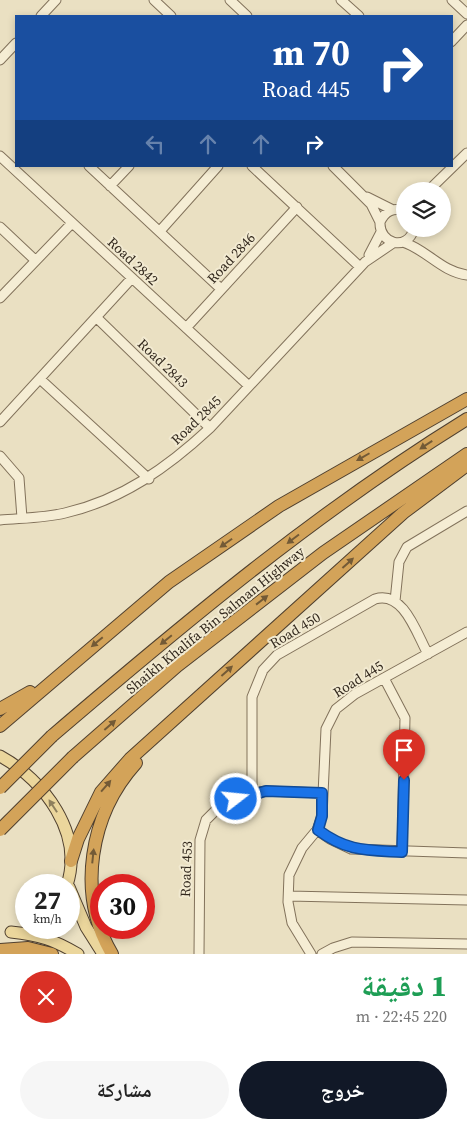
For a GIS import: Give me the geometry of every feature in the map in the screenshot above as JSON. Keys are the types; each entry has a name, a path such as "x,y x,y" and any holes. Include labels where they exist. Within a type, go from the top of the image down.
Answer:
{"highway":[{"path":"0,726 169,582 279,506 467,399"},
{"name":"Shaikh Khalifa Bin Salman Highway","path":"0,788 52,736 254,568 416,451 467,419"},
{"name":"Shaikh Khalifa Bin Salman Highway","path":"0,830 73,757 177,666 323,553 467,454"},
{"path":"71,862 78,839 100,792 130,759 403,513 467,465"},
{"path":"0,709 56,677"},
{"path":"112,954 97,920 92,895 95,844 101,820 112,797 134,765 190,704"},
{"path":"0,950 28,948 52,954"}],"main road":[{"path":"0,756 15,764 47,795 59,815 68,835 71,862 69,874"},
{"path":"80,913 86,927 103,954"},
{"path":"6,932 39,935 56,941 78,954"}],"street":[{"path":"42,15 56,0"},
{"path":"154,0 169,15"},
{"path":"230,0 247,15"},
{"path":"341,0 358,15"},
{"path":"452,0 467,14"},
{"path":"157,15 162,9"},
{"path":"453,40 467,25"},
{"path":"0,60 15,44"},
{"path":"438,182 467,153"},
{"name":"Road 2842","path":"0,156 249,386"},
{"path":"460,161 467,168"},
{"path":"90,167 221,289"},
{"path":"110,186 128,167"},
{"path":"160,231 217,167"},
{"path":"253,167 362,264"},
{"path":"334,167 371,204 380,222 381,232 385,239 393,243 403,242 427,254 448,270 467,275"},
{"path":"357,189 374,201 396,208"},
{"name":"Road 2846","path":"186,328 297,208"},
{"path":"380,222 396,212"},
{"path":"0,298 72,223"},
{"path":"0,227 35,260"},
{"name":"Road 2845","path":"0,520 67,513 113,496 149,479 183,453 210,428 362,264 381,232"},
{"path":"403,242 408,237"},
{"path":"418,237 427,254"},
{"name":"Road 2845","path":"362,264 393,243"},
{"path":"0,422 132,278"},
{"name":"Road 2843","path":"97,318 210,428"},
{"path":"40,379 149,479"},
{"path":"0,456 19,478 22,518"},
{"path":"428,654 402,608 395,601 399,562 407,546 467,511"},
{"name":"Road 450","path":"252,793 252,698 263,670 278,655 375,599 385,597 395,601"},
{"name":"Road 445","path":"311,954 292,923 289,896 290,875 295,861 318,830 322,816 326,729 330,718 336,709 355,694 467,632"},
{"path":"384,678 405,718 402,852"},
{"name":"Road 453","path":"198,954 200,840 203,826 216,810 252,793 266,791 322,793"},
{"path":"318,830 330,840 351,849 467,853"},
{"path":"289,896 467,900"},
{"path":"322,954 352,942 467,944"},
{"path":"402,943 402,954"}],"route":[{"path":"236,799 244,795 266,791 322,793 322,816 318,830 330,840 351,849 402,852 404,780"}]}
